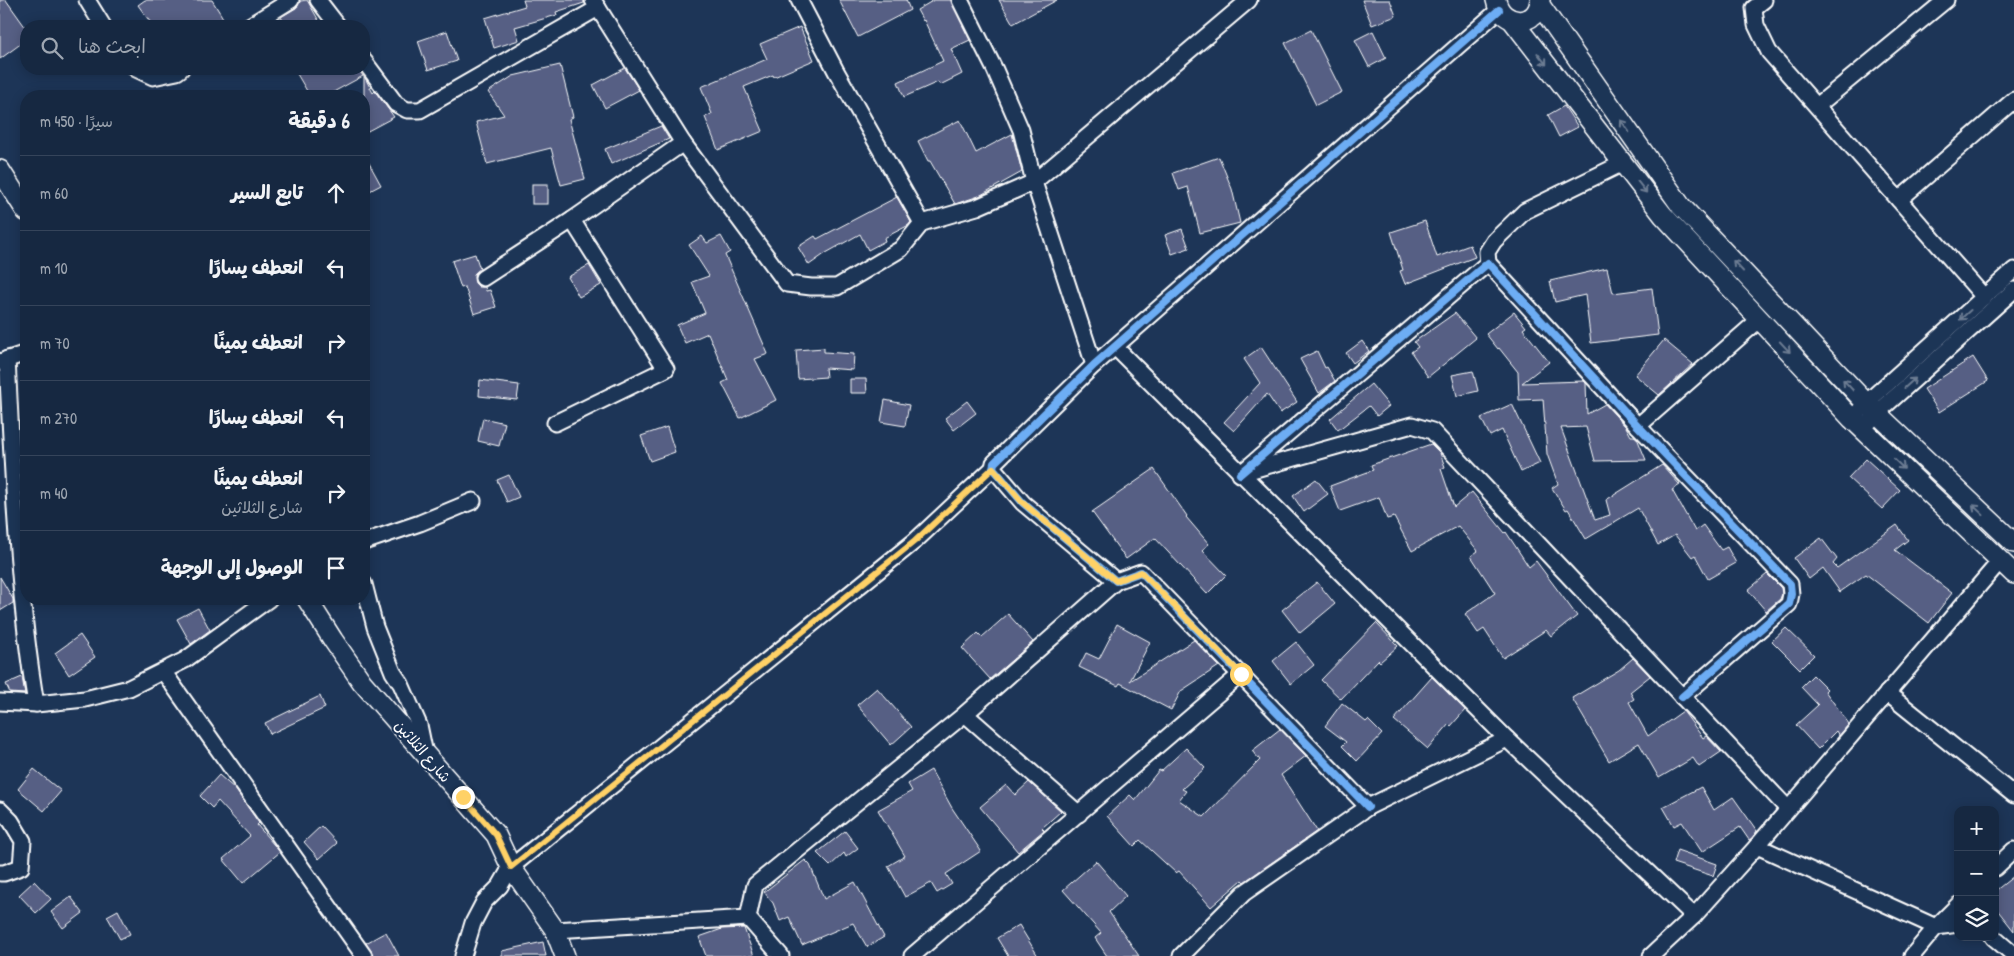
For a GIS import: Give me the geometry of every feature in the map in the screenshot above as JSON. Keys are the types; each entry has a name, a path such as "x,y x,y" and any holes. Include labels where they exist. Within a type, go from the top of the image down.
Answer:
{"street":[{"path":"87,0 99,20"},
{"path":"259,20 291,0"},
{"path":"318,0 333,20"},
{"path":"799,0 836,71 922,223"},
{"path":"960,0 1022,130 1034,182 1094,365"},
{"path":"370,69 396,104 407,110 420,110 596,4 683,143 786,284 810,287 837,287 901,249 922,223 978,207 1034,182 1250,0"},
{"path":"1764,0 1754,8 1756,25 1770,52 1984,297"},
{"path":"1817,106 1946,0"},
{"path":"1502,10 1521,21 1530,18 1536,13 1540,2"},
{"path":"1540,2 1681,206 1871,408 2014,543"},
{"path":"1502,10 1663,215 1857,424 2014,574"},
{"path":"463,956 473,923 484,902 500,886 511,867 915,541 993,468 994,463 1094,365 1502,10"},
{"path":"149,75 153,77 162,75"},
{"path":"1899,200 2014,100"},
{"path":"483,278 572,220 683,143"},
{"path":"1623,164 1525,211 1494,241 1487,252 1488,263 1638,426 1790,584 1789,604 1682,697"},
{"path":"0,170 20,202"},
{"path":"555,423 666,369 572,220"},
{"path":"1702,256 1715,242"},
{"path":"1240,474 1488,263"},
{"path":"1857,424 1984,297 2014,270"},
{"path":"1871,408 2014,290"},
{"path":"1638,426 1760,319"},
{"path":"1114,347 1507,739 1694,916"},
{"path":"20,355 4,361 20,566"},
{"path":"1240,474 1412,425 1432,431 1788,809"},
{"path":"993,468 1023,503 1116,581"},
{"path":"370,540 420,523 473,501"},
{"path":"1651,956 1694,916 1757,846 2000,561"},
{"path":"748,918 755,885 966,714 1116,581 1141,572 1368,807"},
{"path":"24,605 29,662 36,704"},
{"path":"0,702 36,704 85,699 128,688 185,660 261,605"},
{"name":"شارع الثلاثين","path":"311,605 362,682 496,835 511,867 555,930 564,956"},
{"path":"369,605 375,627 393,672 419,725 426,755"},
{"path":"163,671 364,956"},
{"path":"912,956 1241,674"},
{"path":"1887,693 2014,795"},
{"path":"966,714 1079,814"},
{"path":"1181,956 1244,894 1368,807 1507,739"},
{"path":"0,810 11,821 23,841 21,867 4,874 0,873"},
{"path":"1757,846 1936,927 1954,925"},
{"path":"1999,864 2014,850"},
{"path":"1912,956 1954,909"},
{"path":"555,930 748,918"},
{"path":"748,918 781,956"},
{"path":"1997,941 2014,955"}],"building":[{"path":"0,0 6,0 20,20 20,44 0,59"},
{"path":"145,0 212,0 224,20 149,20 138,5"},
{"path":"307,0 319,20 283,20 281,17 296,8 300,1"},
{"path":"523,0 584,0 584,3 556,12 557,15 515,27 519,40 494,48 485,18 525,6"},
{"path":"839,0 906,0 910,10 858,37"},
{"path":"934,0 951,0 970,40 951,49 962,74 940,85 938,82 904,97 898,82 943,61 924,20 917,10"},
{"path":"999,0 1057,0 1013,24"},
{"path":"1362,0 1390,0 1396,16 1372,25"},
{"path":"800,27 814,60 744,87 763,131 718,150 705,117 712,114 701,87 767,59 760,44"},
{"path":"1311,30 1342,92 1316,105 1285,43"},
{"path":"447,31 457,61 428,70 418,41"},
{"path":"1373,31 1386,58 1369,67 1355,40"},
{"path":"560,65 573,117 569,119 585,179 561,185 551,148 487,164 476,122 504,115 488,92 513,76"},
{"path":"625,68 639,90 605,108 593,85"},
{"path":"298,75 363,76 337,90 306,90"},
{"path":"364,76 373,93 375,91 394,117 370,130 370,90 364,90"},
{"path":"1564,106 1578,127 1559,137 1548,115"},
{"path":"960,120 976,153 1012,134 1022,172 979,196 955,204 930,161 928,161 918,141"},
{"path":"661,126 669,139 611,164 605,149"},
{"path":"1219,157 1232,189 1240,223 1200,233 1188,187 1179,190 1173,173"},
{"path":"370,165 381,185 370,191"},
{"path":"532,184 548,184 548,204 532,204"},
{"path":"897,197 911,222 909,225 884,238 885,241 868,250 860,234 809,265 798,247 815,236 817,239"},
{"path":"1425,221 1437,257 1470,245 1475,257 1405,284 1400,271 1403,270 1391,232"},
{"path":"1182,229 1189,248 1172,254 1165,235"},
{"path":"702,236 707,243 721,236 730,252 725,255 768,354 755,359 776,400 740,418 722,383 728,380 708,333 685,343 677,325 705,313 692,282 709,276 689,245"},
{"path":"475,254 480,269 474,274 475,283 479,287 485,287 486,291 490,290 496,307 474,314 465,287 461,288 452,261"},
{"path":"589,265 601,285 579,297 568,277"},
{"path":"1607,268 1613,293 1652,288 1658,335 1591,343 1585,295 1555,302 1550,281"},
{"path":"1514,312 1526,327 1523,329 1549,362 1522,383 1584,381 1586,383 1587,414 1605,404 1626,427 1631,436 1637,438 1646,460 1595,461 1586,427 1561,428 1595,520 1610,515 1606,500 1662,465 1680,485 1672,490 1695,531 1703,525 1721,550 1727,547 1736,563 1708,579 1695,555 1692,557 1675,535 1658,545 1638,508 1586,539 1568,509 1566,510 1552,488 1558,484 1547,454 1543,399 1519,400 1518,372 1486,334"},
{"path":"1455,313 1476,338 1428,377 1411,352 1418,347 1414,342"},
{"path":"1664,340 1693,364 1659,395 1635,375"},
{"path":"1362,341 1369,351 1353,363 1346,353"},
{"path":"1261,347 1297,402 1280,413 1267,394 1234,431 1224,422 1260,383 1244,359"},
{"path":"824,348 824,352 854,354 853,370 825,368 826,377 798,379 796,350"},
{"path":"1317,351 1325,368 1327,367 1335,381 1319,393 1300,359"},
{"path":"1973,357 1988,381 1939,412 1924,389"},
{"path":"1473,371 1478,391 1457,396 1452,375"},
{"path":"850,379 866,379 867,393 850,393"},
{"path":"480,380 519,385 517,400 479,396"},
{"path":"1371,384 1389,406 1377,416 1369,406 1338,430 1330,419"},
{"path":"885,400 909,405 905,426 881,422"},
{"path":"967,401 976,413 954,430 945,418"},
{"path":"1512,404 1540,463 1521,472 1502,430 1490,436 1481,418"},
{"path":"483,418 505,423 499,446 478,441"},
{"path":"667,427 675,452 650,461 641,436"},
{"path":"1431,444 1440,453 1445,467 1441,469 1454,507 1472,492 1506,532 1529,567 1536,561 1577,616 1551,636 1546,630 1503,658 1484,629 1478,633 1465,614 1495,593 1471,556 1478,551 1458,526 1412,551 1394,517 1387,519 1379,497 1340,511 1330,486 1373,470 1371,465"},
{"path":"1866,459 1900,490 1882,509 1848,478"},
{"path":"1154,469 1186,517 1209,544 1202,550 1226,575 1207,594 1155,538 1126,559 1092,512"},
{"path":"509,475 519,497 507,502 497,480"},
{"path":"1316,479 1328,494 1304,512 1293,496"},
{"path":"1897,525 1908,540 1895,550 1952,593 1929,623 1866,574 1840,592 1823,568 1809,579 1794,558 1821,538 1837,559 1833,564 1837,568"},
{"path":"1767,574 1781,588 1782,594 1780,599 1766,611 1748,590"},
{"path":"0,577 13,599 13,603 0,611"},
{"path":"1317,582 1335,604 1300,633 1282,610"},
{"path":"198,608 210,630 191,644 177,619"},
{"path":"1008,614 1033,642 990,679 962,648 978,633 982,637"},
{"path":"1376,623 1398,646 1380,662 1378,660 1341,699 1321,680"},
{"path":"1117,624 1150,642 1130,681 1194,640 1219,666 1181,691 1171,710 1120,683 1118,686 1079,667 1086,653 1099,659"},
{"path":"1786,628 1814,655 1800,669 1772,641"},
{"path":"80,635 95,657 69,675 55,653"},
{"path":"1296,642 1314,665 1291,684 1273,661"},
{"path":"1633,658 1650,676 1630,692 1634,699 1629,702 1648,736 1683,711 1703,738 1706,736 1721,752 1699,767 1693,758 1659,778 1639,743 1609,761 1572,698 1619,670"},
{"path":"1813,675 1827,689 1825,691 1849,724 1839,736 1836,731 1818,749 1796,725 1818,705 1801,687"},
{"path":"22,677 25,694 10,693 6,684"},
{"path":"1432,677 1465,710 1451,726 1449,724 1428,749 1394,720"},
{"path":"877,688 911,727 891,745 857,705"},
{"path":"320,696 325,708 270,734 265,723"},
{"path":"1342,703 1366,722 1368,720 1382,734 1357,761 1342,746 1346,742 1325,726"},
{"path":"1280,729 1306,756 1281,775 1317,831 1244,882 1242,880 1211,907 1179,871 1176,873 1140,840 1134,846 1107,816 1130,795 1135,800 1159,770 1161,771 1186,748 1205,768 1182,789 1186,791 1179,800 1204,817 1260,760 1252,751"},
{"path":"34,769 61,791 44,811 18,789"},
{"path":"931,770 952,808 981,851 946,874 952,884 937,893 931,883 905,897 888,866 905,856 878,810 912,791 908,784"},
{"path":"219,775 235,789 259,823 257,825 280,852 243,883 223,859 250,836 218,801 212,808 200,796"},
{"path":"1029,782 1061,811 1042,828 1044,830 1018,852 980,807 1006,785 1015,795"},
{"path":"1701,787 1714,810 1733,797 1757,831 1752,838 1749,840 1740,827 1702,852 1682,822 1674,826 1663,807"},
{"path":"321,826 337,843 319,859 304,842"},
{"path":"845,831 858,848 846,857 844,853 830,866 817,853"},
{"path":"1677,850 1717,864 1713,876 1673,863"},
{"path":"805,860 810,865 824,899 855,882 884,937 867,947 853,923 802,945 789,917 780,921 773,903 764,892"},
{"path":"1096,861 1126,896 1109,912 1139,956 1107,956 1095,938 1101,933 1063,890"},
{"path":"2014,876 2014,931 1999,912 1999,888"},
{"path":"34,881 51,899 36,913 19,895"},
{"path":"71,897 83,913 63,928 51,912"},
{"path":"118,910 130,934 120,939 107,916"},
{"path":"1019,925 1038,956 1008,956 997,938"},
{"path":"744,928 754,956 706,956 699,937 722,929"},
{"path":"386,932 399,956 373,956 366,943"},
{"path":"543,942 546,956 502,956 502,951"}],"cycle path":[{"path":"1368,807 1141,572 1116,581 1023,503 993,468 994,463 1094,365 1499,10"},
{"path":"1240,474 1488,263 1638,426 1790,584 1789,604 1682,697"}],"route":[{"path":"463,797 496,835 511,867 915,541 993,468 1023,503 1116,581 1141,572 1241,674"}]}
